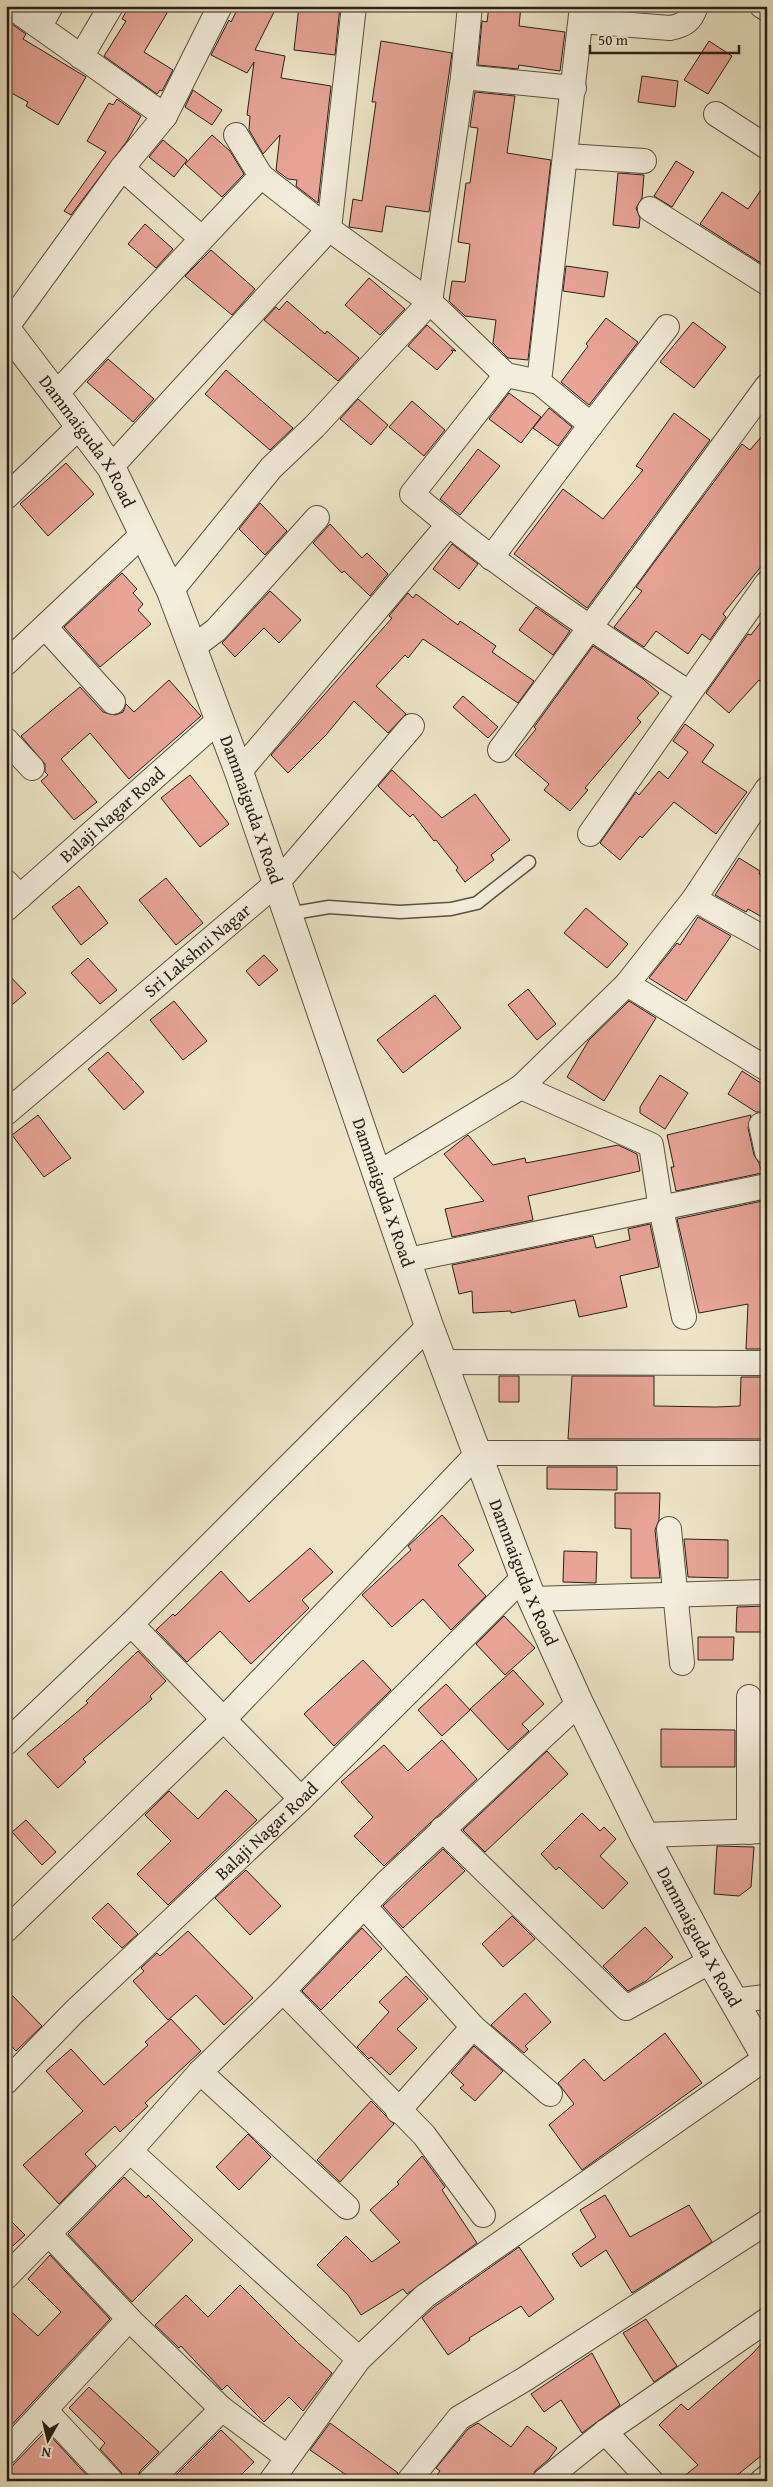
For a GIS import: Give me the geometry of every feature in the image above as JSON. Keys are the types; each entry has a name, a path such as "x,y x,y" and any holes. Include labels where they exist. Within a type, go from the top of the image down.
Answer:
{"street":[{"path":"10,6 46,16 81,57 165,116"},
{"path":"81,57 112,6"},
{"path":"6,328 122,168 165,116 220,6"},
{"path":"111,467 329,229 354,6"},
{"path":"171,591 271,468 314,427 430,302 463,77 470,6"},
{"path":"539,382 567,156 582,14 670,28 684,25 693,15 696,6"},
{"path":"762,6 767,9"},
{"path":"463,77 574,88"},
{"path":"716,114 767,147"},
{"path":"236,135 262,176 329,229 430,302 506,375 539,382 591,425"},
{"path":"567,156 644,162"},
{"path":"122,168 201,238"},
{"path":"56,394 201,238 262,176"},
{"path":"650,209 767,283"},
{"path":"491,558 667,327"},
{"name":"Dammaiguda X Road","path":"6,328 111,467 171,591 239,772 408,1260 429,1326 529,1588 579,1703 644,1835 711,1961 766,2058"},
{"path":"506,375 412,494 491,558 589,628 689,693"},
{"path":"500,750 767,386"},
{"path":"6,497 80,426"},
{"path":"192,648 216,630 316,518"},
{"path":"239,772 448,525"},
{"path":"6,663 143,534"},
{"path":"590,834 767,583"},
{"path":"45,627 113,702"},
{"name":"Balaji Nagar Road","path":"11,896 219,720"},
{"name":"Sri Lakshni Nagar","path":"6,1113 277,883 412,726"},
{"path":"6,740 32,768"},
{"path":"377,1174 521,1087 627,984 694,899 767,789"},
{"path":"694,899 767,940"},
{"path":"627,984 767,1069"},
{"path":"521,1087 652,1145 661,1209 684,1317"},
{"path":"760,1125 767,1152"},
{"path":"408,1260 767,1186"},
{"path":"6,1743 131,1624 429,1326"},
{"path":"444,1362 767,1363"},
{"path":"6,1930 223,1720 478,1453 767,1453"},
{"path":"669,1529 682,1663"},
{"path":"529,1588 676,1594 767,1592"},
{"name":"Balaji Nagar Road","path":"6,2082 74,2012 529,1588"},
{"path":"131,1624 301,1799"},
{"path":"644,1835 758,1832 749,1697"},
{"path":"6,2277 130,2151 200,2072 283,1991 364,1906 442,1829 579,1703"},
{"path":"442,1829 626,2008 711,1961"},
{"path":"364,1906 473,2027 550,2094"},
{"path":"283,1991 398,2111 424,2135 483,2215"},
{"path":"733,2001 766,1997"},
{"path":"398,2111 473,2027"},
{"path":"271,2481 359,2359 424,2296 766,2058"},
{"path":"200,2072 346,2207"},
{"path":"130,2151 359,2359"},
{"path":"409,2481 460,2418 525,2379 767,2222"},
{"path":"49,2234 129,2319 222,2409 287,2457"},
{"path":"6,2452 129,2319"},
{"path":"544,2481 605,2432 767,2320"},
{"path":"150,2481 222,2409"},
{"path":"45,2410 111,2481"},
{"path":"605,2432 651,2481"},
{"path":"762,2481 767,2477"}],"lane":[{"path":"288,914 329,908 400,912 451,909 477,903 529,862"}],"building":[{"path":"129,6 156,6 167,13 144,52 173,70 162,91 160,90 157,94 104,56 126,21 122,19"},
{"path":"239,6 277,6 255,50 285,56 281,78 331,86 318,203 296,186 297,180 288,179 276,170 280,135 263,154 249,130 250,116 247,115 254,62 247,73 211,55 229,20 231,22"},
{"path":"299,6 340,6 335,55 294,50"},
{"path":"489,6 521,6 519,26 565,32 560,71 519,65 518,69 478,65 482,21 487,22"},
{"path":"6,20 26,34 23,39 86,77 58,125 26,106 28,102 6,90"},
{"path":"381,41 452,53 429,212 386,206 382,232 349,227 353,199 362,201 376,102 372,102"},
{"path":"709,41 732,56 708,94 684,80"},
{"path":"642,76 678,81 675,107 638,102"},
{"path":"193,90 222,110 212,125 185,107"},
{"path":"475,92 515,96 507,153 551,160 528,360 508,358 493,343 496,320 465,316 449,301 452,281 465,282 470,244 458,242 466,183 470,183 478,128 470,127"},
{"path":"117,99 141,116 127,141 71,215 64,211 106,152 87,141 109,103 113,105"},
{"path":"212,135 230,151 244,174 222,197 185,164"},
{"path":"163,140 187,160 174,177 149,157"},
{"path":"676,161 694,172 672,207 654,196"},
{"path":"618,173 644,175 642,198 636,208 640,218 639,228 613,225"},
{"path":"767,181 767,267 700,224 722,192 748,209"},
{"path":"145,224 173,249 156,268 128,244"},
{"path":"211,250 255,289 232,315 185,276"},
{"path":"566,266 608,272 604,297 563,291"},
{"path":"369,278 405,309 380,335 345,305"},
{"path":"287,301 325,334 327,331 359,358 338,381 264,320 276,307 279,310"},
{"path":"606,318 638,342 589,405 561,382"},
{"path":"693,322 726,347 694,388 660,362"},
{"path":"427,325 456,351 451,350 453,352 437,370 408,346"},
{"path":"108,359 154,399 133,422 87,382"},
{"path":"226,370 293,428 270,450 205,394"},
{"path":"509,393 541,417 521,443 489,419"},
{"path":"358,399 388,425 371,445 340,419"},
{"path":"412,401 445,430 424,456 389,427"},
{"path":"549,408 572,427 558,446 533,428"},
{"path":"674,413 710,440 587,608 514,554 563,489 603,519 643,470 636,466"},
{"path":"767,430 767,559 723,614 726,617 710,640 702,634 688,654 656,631 644,647 614,627 642,591 636,587 742,444 750,450"},
{"path":"478,449 500,466 460,515 440,499"},
{"path":"66,463 94,494 48,536 20,504"},
{"path":"260,503 287,531 265,555 239,529"},
{"path":"330,524 362,558 367,553 388,574 370,596 344,571 342,573 313,543"},
{"path":"452,544 478,564 459,589 433,569"},
{"path":"122,573 137,589 133,593 143,604 138,610 151,624 100,667 64,627"},
{"path":"270,591 301,620 279,643 264,628 235,657 222,643"},
{"path":"408,593 413,598 416,594 458,625 460,621 496,646 492,652 534,681 518,703 423,639 408,658 405,655 376,686 406,714 388,733 354,701 326,735 288,773 271,755 392,618 389,616"},
{"path":"536,607 570,631 553,655 519,630"},
{"path":"767,614 767,685 759,680 729,713 706,693 748,634 751,635"},
{"path":"593,646 643,679 659,693 637,718 641,722 585,788 588,790 570,811 544,790 549,784 515,755 536,729 534,727"},
{"path":"169,680 201,716 129,779 90,733 61,759 97,802 74,820 41,781 48,775 45,772 45,764 21,736 80,687 103,712 115,715 123,712 126,704 134,712"},
{"path":"463,696 498,727 488,738 453,707"},
{"path":"685,724 714,745 702,762 747,792 716,834 674,802 642,838 640,836 620,860 600,843 636,792 639,795 659,771 668,779 688,752 673,741"},
{"path":"392,770 442,818 475,794 510,840 491,855 494,860 465,882 456,870 458,868 413,814 410,817 378,786"},
{"path":"190,775 229,824 200,847 161,798"},
{"path":"739,858 760,871 759,874 767,879 767,920 748,909 746,912 715,895"},
{"path":"166,878 203,923 176,945 139,900"},
{"path":"79,886 108,923 81,945 52,907"},
{"path":"586,908 628,944 607,968 564,933"},
{"path":"698,917 731,936 686,1001 649,978 677,943 680,945"},
{"path":"264,955 278,970 259,986 246,971"},
{"path":"88,958 117,990 100,1004 71,973"},
{"path":"6,972 26,993 6,1010"},
{"path":"528,989 556,1024 537,1040 508,1005"},
{"path":"435,995 461,1028 403,1073 377,1040"},
{"path":"174,1001 207,1041 183,1060 150,1020"},
{"path":"629,1001 656,1018 604,1101 567,1077 589,1040"},
{"path":"108,1052 144,1092 124,1110 88,1069"},
{"path":"742,1071 767,1087 767,1104 762,1112 756,1112 728,1094"},
{"path":"660,1075 688,1093 665,1129 640,1113 640,1107"},
{"path":"38,1115 71,1158 44,1177 12,1135"},
{"path":"751,1115 748,1128 754,1155 762,1173 676,1191 671,1167 674,1167 667,1135"},
{"path":"468,1135 493,1165 525,1158 526,1163 618,1145 637,1154 640,1171 528,1196 533,1220 452,1237 445,1209 484,1201 444,1154"},
{"path":"767,1200 767,1349 746,1349 748,1304 699,1313 677,1219"},
{"path":"650,1224 659,1267 620,1276 627,1307 579,1317 575,1300 511,1313 511,1311 473,1313 472,1291 459,1294 452,1265 593,1236 596,1248 630,1240 628,1229"},
{"path":"499,1376 519,1376 519,1402 499,1402"},
{"path":"572,1376 654,1376 654,1406 716,1407 740,1406 741,1377 767,1377 767,1439 568,1439"},
{"path":"547,1467 617,1467 617,1490 547,1489"},
{"path":"615,1493 660,1493 659,1520 655,1530 660,1578 631,1578 631,1529 615,1528"},
{"path":"442,1515 474,1550 458,1565 486,1596 451,1630 423,1599 392,1627 362,1595 411,1550 408,1546"},
{"path":"684,1539 728,1540 728,1578 688,1577"},
{"path":"310,1548 333,1572 302,1600 309,1608 251,1664 220,1631 187,1662 156,1630 173,1614 175,1616 221,1571 249,1602"},
{"path":"564,1551 597,1552 596,1583 563,1582"},
{"path":"767,1606 767,1632 736,1632 737,1607"},
{"path":"504,1616 535,1648 505,1675 476,1644"},
{"path":"698,1637 734,1637 733,1660 698,1660"},
{"path":"138,1651 166,1681 150,1696 152,1699 83,1759 86,1762 58,1788 27,1754 88,1703 86,1701"},
{"path":"363,1660 391,1690 334,1746 304,1714"},
{"path":"513,1670 544,1704 522,1724 529,1731 508,1750 470,1709"},
{"path":"446,1684 470,1710 442,1736 418,1710"},
{"path":"661,1729 735,1730 735,1767 661,1767"},
{"path":"442,1740 477,1779 384,1866 354,1836 373,1817 341,1782 384,1745 408,1771"},
{"path":"547,1751 568,1774 485,1852 463,1830"},
{"path":"226,1790 257,1820 168,1905 137,1874 171,1841 145,1815 169,1791 198,1819"},
{"path":"582,1813 600,1831 604,1827 616,1839 600,1856 628,1883 603,1909 559,1867 556,1870 541,1854"},
{"path":"26,1820 56,1852 42,1865 12,1832"},
{"path":"717,1846 754,1847 751,1887 739,1896 714,1894"},
{"path":"443,1849 465,1871 403,1928 383,1906"},
{"path":"246,1870 281,1906 250,1935 215,1898"},
{"path":"108,1903 138,1934 122,1948 92,1918"},
{"path":"512,1916 535,1939 503,1967 482,1944"},
{"path":"645,1927 673,1957 646,1981 628,1991 603,1966"},
{"path":"362,1928 382,1949 321,2010 302,1991"},
{"path":"188,1931 253,1998 224,2025 196,1995 168,2020 133,1981 144,1971 141,1968 157,1953 160,1956"},
{"path":"406,1976 428,1999 397,2029 417,2048 390,2075 357,2047 389,2012 379,2002"},
{"path":"6,1989 42,2026 16,2051 6,2040"},
{"path":"525,1993 551,2022 525,2046 528,2049 524,2053 491,2025"},
{"path":"171,2019 201,2051 145,2103 148,2106 120,2132 115,2126 85,2154 96,2166 59,2204 23,2165 83,2111 46,2071 71,2049 104,2085 148,2045 145,2042"},
{"path":"665,2033 702,2083 582,2170 549,2125 574,2104 558,2083 584,2059 604,2081"},
{"path":"474,2046 503,2071 475,2101 460,2088 464,2085 451,2073"},
{"path":"371,2101 394,2124 340,2182 317,2160"},
{"path":"248,2134 271,2157 239,2190 216,2167"},
{"path":"422,2156 445,2187 442,2190 477,2243 407,2294 403,2289 361,2315 348,2295 317,2265 346,2236 372,2262 400,2242 370,2210 399,2184 397,2182"},
{"path":"124,2177 146,2198 148,2195 193,2240 132,2302 68,2234"},
{"path":"605,2195 630,2237 689,2205 712,2242 632,2293 606,2250 581,2267 572,2254 596,2237 580,2210"},
{"path":"6,2216 25,2235 6,2252"},
{"path":"519,2247 554,2299 529,2317 521,2306 469,2338 470,2340 448,2355 422,2318 434,2307"},
{"path":"50,2255 110,2319 6,2431 6,2307 38,2336 61,2312 28,2279"},
{"path":"240,2285 298,2343 332,2373 303,2411 289,2397 264,2422 227,2385 222,2390 181,2346 179,2348 155,2325 186,2295 208,2317"},
{"path":"646,2319 677,2366 654,2382 623,2333"},
{"path":"767,2338 767,2451 730,2481 678,2481 698,2465 659,2425 681,2404 688,2410 750,2356"},
{"path":"592,2353 620,2405 582,2433 561,2400 544,2412 531,2394"},
{"path":"89,2387 159,2452 140,2471 137,2481 124,2481 121,2472 100,2449 105,2443 69,2408"},
{"path":"330,2423 398,2473 396,2481 355,2481 310,2450"},
{"path":"478,2423 511,2447 527,2426 557,2448 549,2459 535,2471 531,2481 433,2481 440,2471 436,2468 468,2429"},
{"path":"221,2430 254,2462 235,2481 170,2481"},
{"path":"46,2431 92,2481 6,2481 6,2472"}]}
